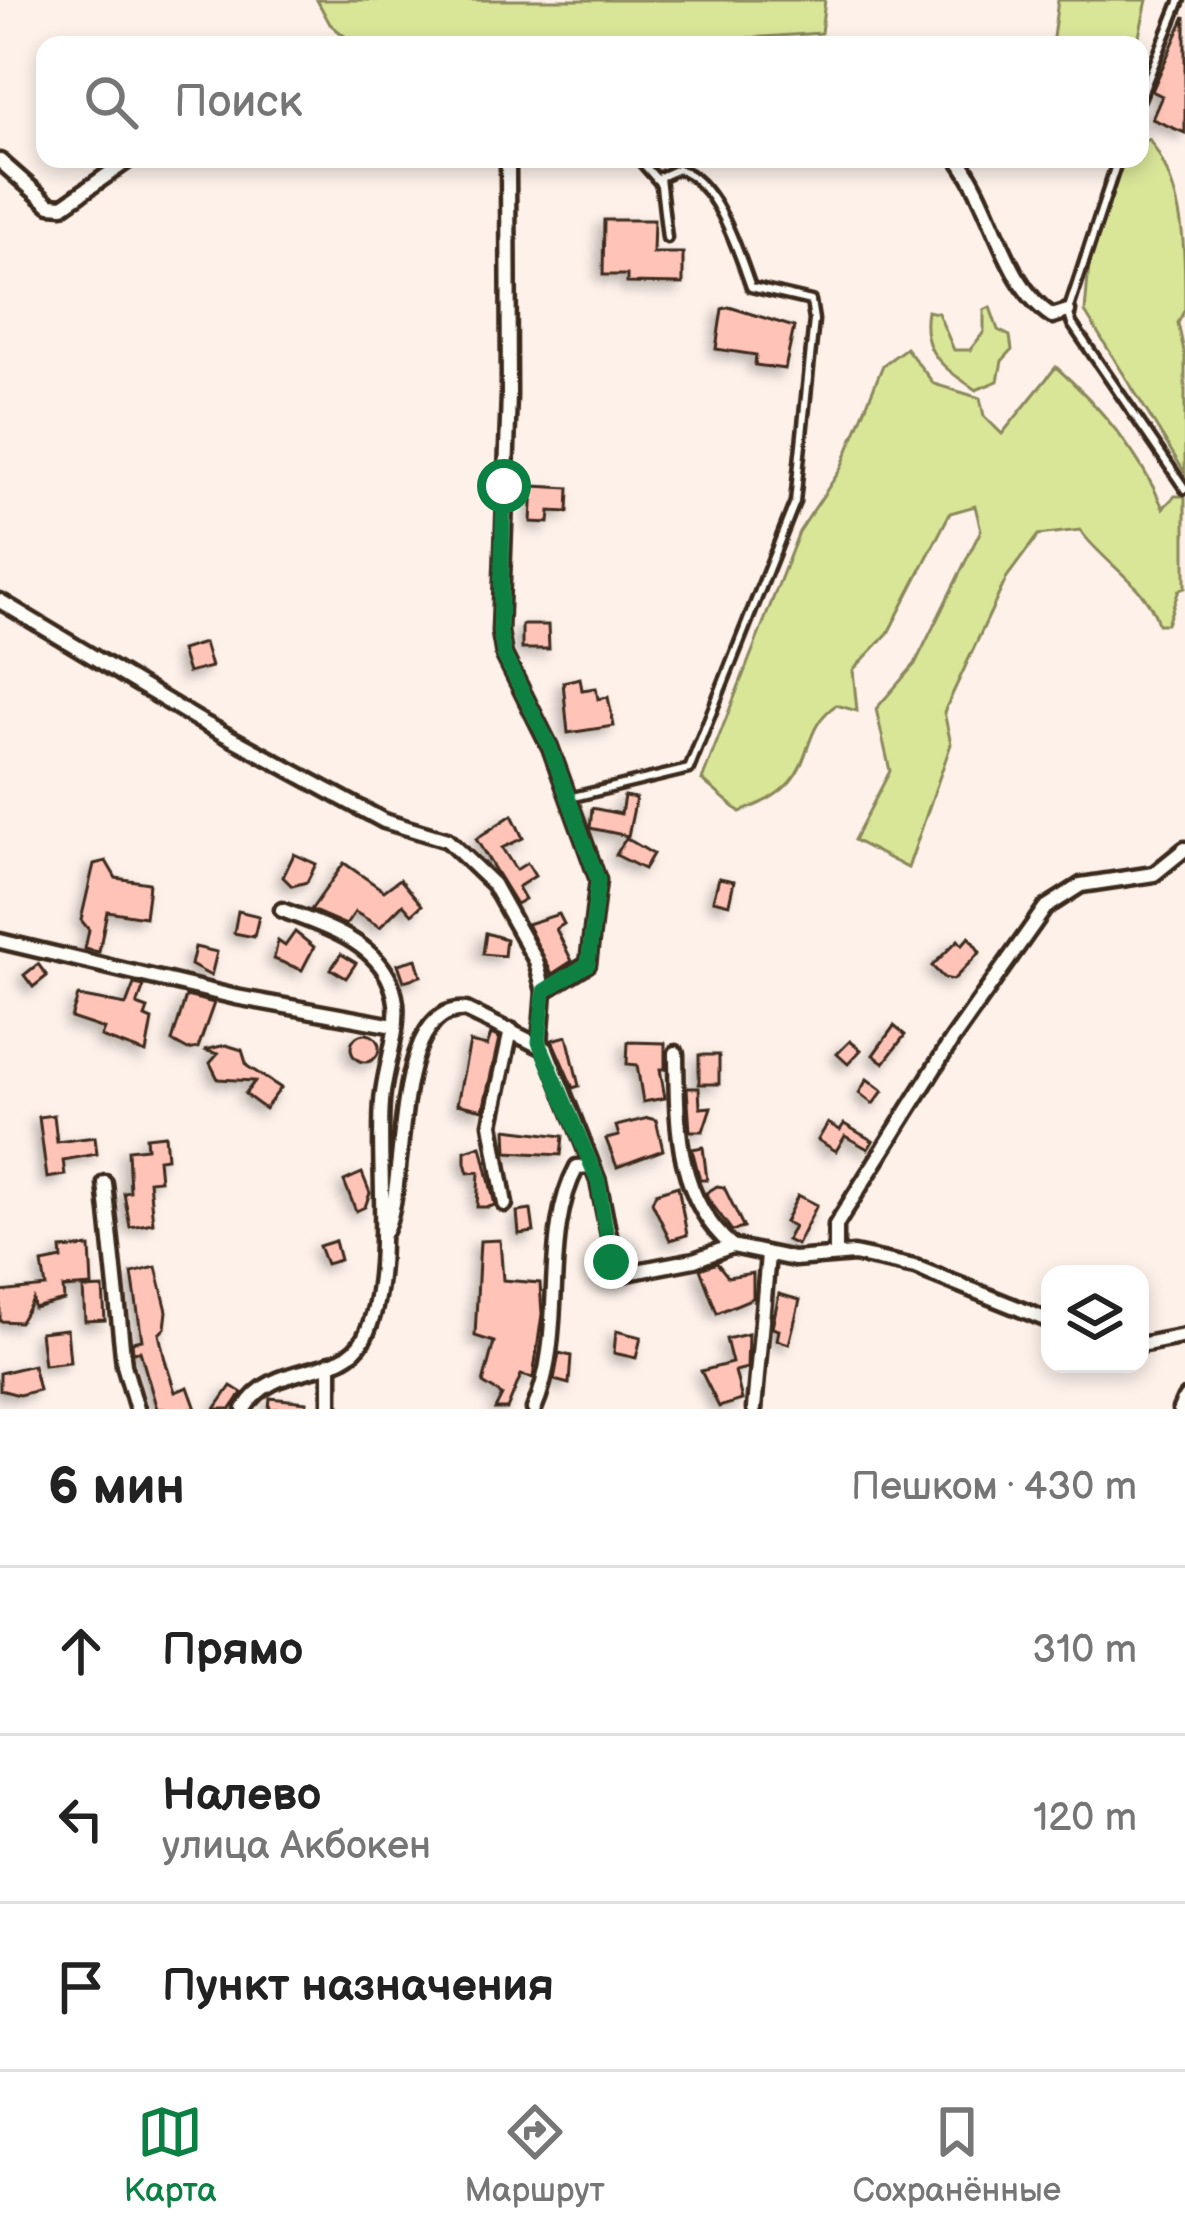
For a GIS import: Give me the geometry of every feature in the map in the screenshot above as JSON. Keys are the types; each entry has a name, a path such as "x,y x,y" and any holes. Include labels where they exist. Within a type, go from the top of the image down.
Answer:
{"street":[{"path":"0,161 50,205 63,206 117,168"},
{"path":"508,168 509,395 500,632 504,655 550,747 598,880 588,964 544,991"},
{"path":"964,168 991,210 1034,304 1052,316 1068,311"},
{"path":"0,602 161,699 383,821 447,840 493,884 536,961 544,991 539,1042 591,1166 616,1270 627,1273 694,1260 732,1246"},
{"path":"836,1254 836,1225 952,1040 1046,908 1081,884 1154,874 1185,849"},
{"path":"244,1409 266,1382 329,1363 363,1340 373,1317 382,1236 382,1103 396,1001 387,975 365,949 282,910"},
{"path":"0,941 236,997 394,1025"},
{"path":"382,1236 395,1217 399,1134 421,1044 432,1026 454,1009 539,1042"},
{"path":"505,1204 491,1124 511,1030"},
{"path":"676,1053 681,1151 689,1186 700,1211 732,1246 794,1259 836,1254 915,1267 1041,1317"},
{"path":"534,1409 554,1320 567,1187 577,1167 591,1166"},
{"path":"105,1183 124,1364 136,1409"},
{"path":"754,1409 767,1255"},
{"path":"1149,1343 1185,1336"},
{"path":"329,1363 330,1409"},
{"path":"1180,1409 1185,1398"}],"lane":[{"path":"1149,76 1178,2"},
{"path":"647,168 660,183 667,238"},
{"path":"1115,168 1068,311 1072,325 1185,489"},
{"path":"568,798 689,769 795,502 814,320 811,302 751,287 720,216 691,173 668,170 660,183"}],"green space":[{"path":"317,0 825,0 821,33 777,36 344,36 330,24"},
{"path":"1058,0 1147,0 1139,36 1053,36"},
{"path":"1149,139 1170,179 1183,242 1185,309 1178,323 1185,356 1185,473 1085,312 1089,264 1120,168 1149,168"},
{"path":"990,307 998,330 1010,336 1012,350 1002,361 998,381 976,390 931,349 927,311 938,313 954,350 970,350 984,332 984,310"},
{"path":"906,348 934,384 980,398 984,416 1002,434 1056,367 1117,432 1163,508 1175,496 1185,496 1185,588 1179,590 1167,624 1158,624 1145,598 1080,530 1038,535 1007,577 944,712 951,744 908,868 854,840 890,771 876,709 915,664 981,530 975,506 950,513 888,633 853,670 857,711 836,705 823,717 797,773 785,787 740,812 702,780 799,532 840,470 883,365"}],"building":[{"path":"1185,16 1185,133 1152,119 1162,96 1152,91"},
{"path":"604,220 654,220 653,253 683,253 683,284 627,283 627,275 603,275"},
{"path":"729,307 794,327 785,369 755,365 756,355 716,349 722,309"},
{"path":"533,486 569,488 568,512 550,511 549,523 531,522"},
{"path":"522,625 548,625 549,649 522,649"},
{"path":"204,643 211,667 188,673 181,650"},
{"path":"580,678 582,690 596,688 598,699 608,697 614,726 568,733 563,682"},
{"path":"624,796 636,798 628,836 590,828 592,808 621,814"},
{"path":"512,815 523,838 502,848 516,870 527,863 535,876 518,887 525,899 516,904 476,839"},
{"path":"626,838 653,854 644,869 616,855"},
{"path":"294,854 316,864 307,882 292,886 283,877"},
{"path":"106,861 116,878 149,883 145,917 107,911 99,952 85,949 89,930 81,920 94,864"},
{"path":"344,863 384,891 400,879 422,905 412,914 403,904 380,927 355,912 346,925 311,910"},
{"path":"719,878 734,881 729,904 713,900"},
{"path":"238,911 259,916 254,937 234,933"},
{"path":"559,914 564,924 556,929 572,961 552,974 527,924"},
{"path":"295,932 314,947 302,970 274,959 278,941 285,946"},
{"path":"486,933 506,939 504,956 483,954"},
{"path":"969,937 980,952 953,980 944,978 932,966 958,940 962,945"},
{"path":"195,947 217,952 211,976 191,965"},
{"path":"341,954 356,963 346,978 331,969"},
{"path":"416,959 421,976 404,981 398,964"},
{"path":"38,964 47,976 33,987 24,975"},
{"path":"134,984 144,986 137,1005 148,1009 145,1017 152,1020 146,1053 101,1037 104,1029 71,1018 78,996 126,1005"},
{"path":"186,996 214,1003 198,1048 188,1050 172,1041"},
{"path":"894,1026 905,1035 884,1063 873,1055"},
{"path":"365,1034 375,1038 379,1048 375,1058 365,1062 355,1058 351,1048 355,1038"},
{"path":"491,1034 499,1038 483,1110 457,1104 470,1042 487,1046"},
{"path":"567,1036 579,1086 573,1088 552,1040"},
{"path":"850,1041 861,1050 848,1064 837,1054"},
{"path":"628,1042 665,1043 665,1069 660,1069 665,1098 643,1102 637,1065 627,1064"},
{"path":"226,1045 242,1050 247,1066 281,1088 265,1109 245,1094 255,1081 218,1079 210,1063 218,1054 204,1050"},
{"path":"699,1055 719,1055 719,1084 699,1084"},
{"path":"867,1079 883,1091 873,1104 859,1093"},
{"path":"687,1088 699,1088 700,1108 711,1107 703,1131 690,1131"},
{"path":"54,1115 57,1142 95,1137 97,1154 63,1160 65,1175 47,1178 39,1117"},
{"path":"656,1120 663,1150 617,1167 606,1139 619,1136 616,1126"},
{"path":"828,1123 840,1130 844,1124 873,1141 868,1149 845,1136 836,1151 818,1140"},
{"path":"506,1129 563,1136 561,1155 507,1152"},
{"path":"165,1135 167,1158 158,1159 160,1180 149,1181 153,1223 130,1227 124,1193 130,1192 128,1150 147,1148 146,1137"},
{"path":"481,1146 495,1205 489,1207 477,1207 479,1172 468,1173 465,1163 465,1151"},
{"path":"703,1147 707,1180 700,1180 692,1149"},
{"path":"362,1173 370,1193 365,1207 356,1211 344,1181"},
{"path":"678,1186 687,1235 670,1240 652,1202 656,1193"},
{"path":"724,1187 744,1228 732,1231 709,1200 706,1193"},
{"path":"798,1195 817,1205 797,1245 787,1240 794,1226 785,1222"},
{"path":"531,1210 534,1232 519,1234 517,1212"},
{"path":"500,1240 503,1280 540,1283 542,1314 533,1378 521,1375 507,1409 495,1409 502,1395 483,1383 494,1342 475,1336 480,1241"},
{"path":"335,1241 340,1260 326,1264 319,1246"},
{"path":"90,1247 92,1286 63,1288 64,1300 34,1308 33,1300 20,1322 0,1321 0,1292 46,1287 42,1263 62,1259 61,1249"},
{"path":"717,1263 728,1277 753,1273 753,1298 717,1313 700,1269"},
{"path":"156,1267 167,1311 165,1328 159,1334 165,1360 175,1392 188,1387 196,1409 157,1409 140,1351 133,1352 132,1342 142,1340 132,1273"},
{"path":"103,1288 105,1320 85,1321 83,1289"},
{"path":"779,1294 800,1300 789,1344 777,1340 779,1330 772,1328"},
{"path":"67,1329 70,1362 44,1365 40,1332"},
{"path":"616,1331 641,1337 636,1358 614,1353"},
{"path":"748,1334 747,1368 735,1371 742,1400 719,1407 701,1371 732,1363 726,1339"},
{"path":"559,1353 571,1356 569,1384 554,1380"},
{"path":"33,1365 39,1390 19,1395 0,1390 0,1373"},
{"path":"231,1386 242,1393 231,1409 215,1409"},
{"path":"270,1398 307,1402 306,1409 269,1409"}],"route":[{"path":"504,486 500,575 504,655 550,747 598,880 588,964 544,991 539,1042 546,1049 598,1181 611,1262"}]}
